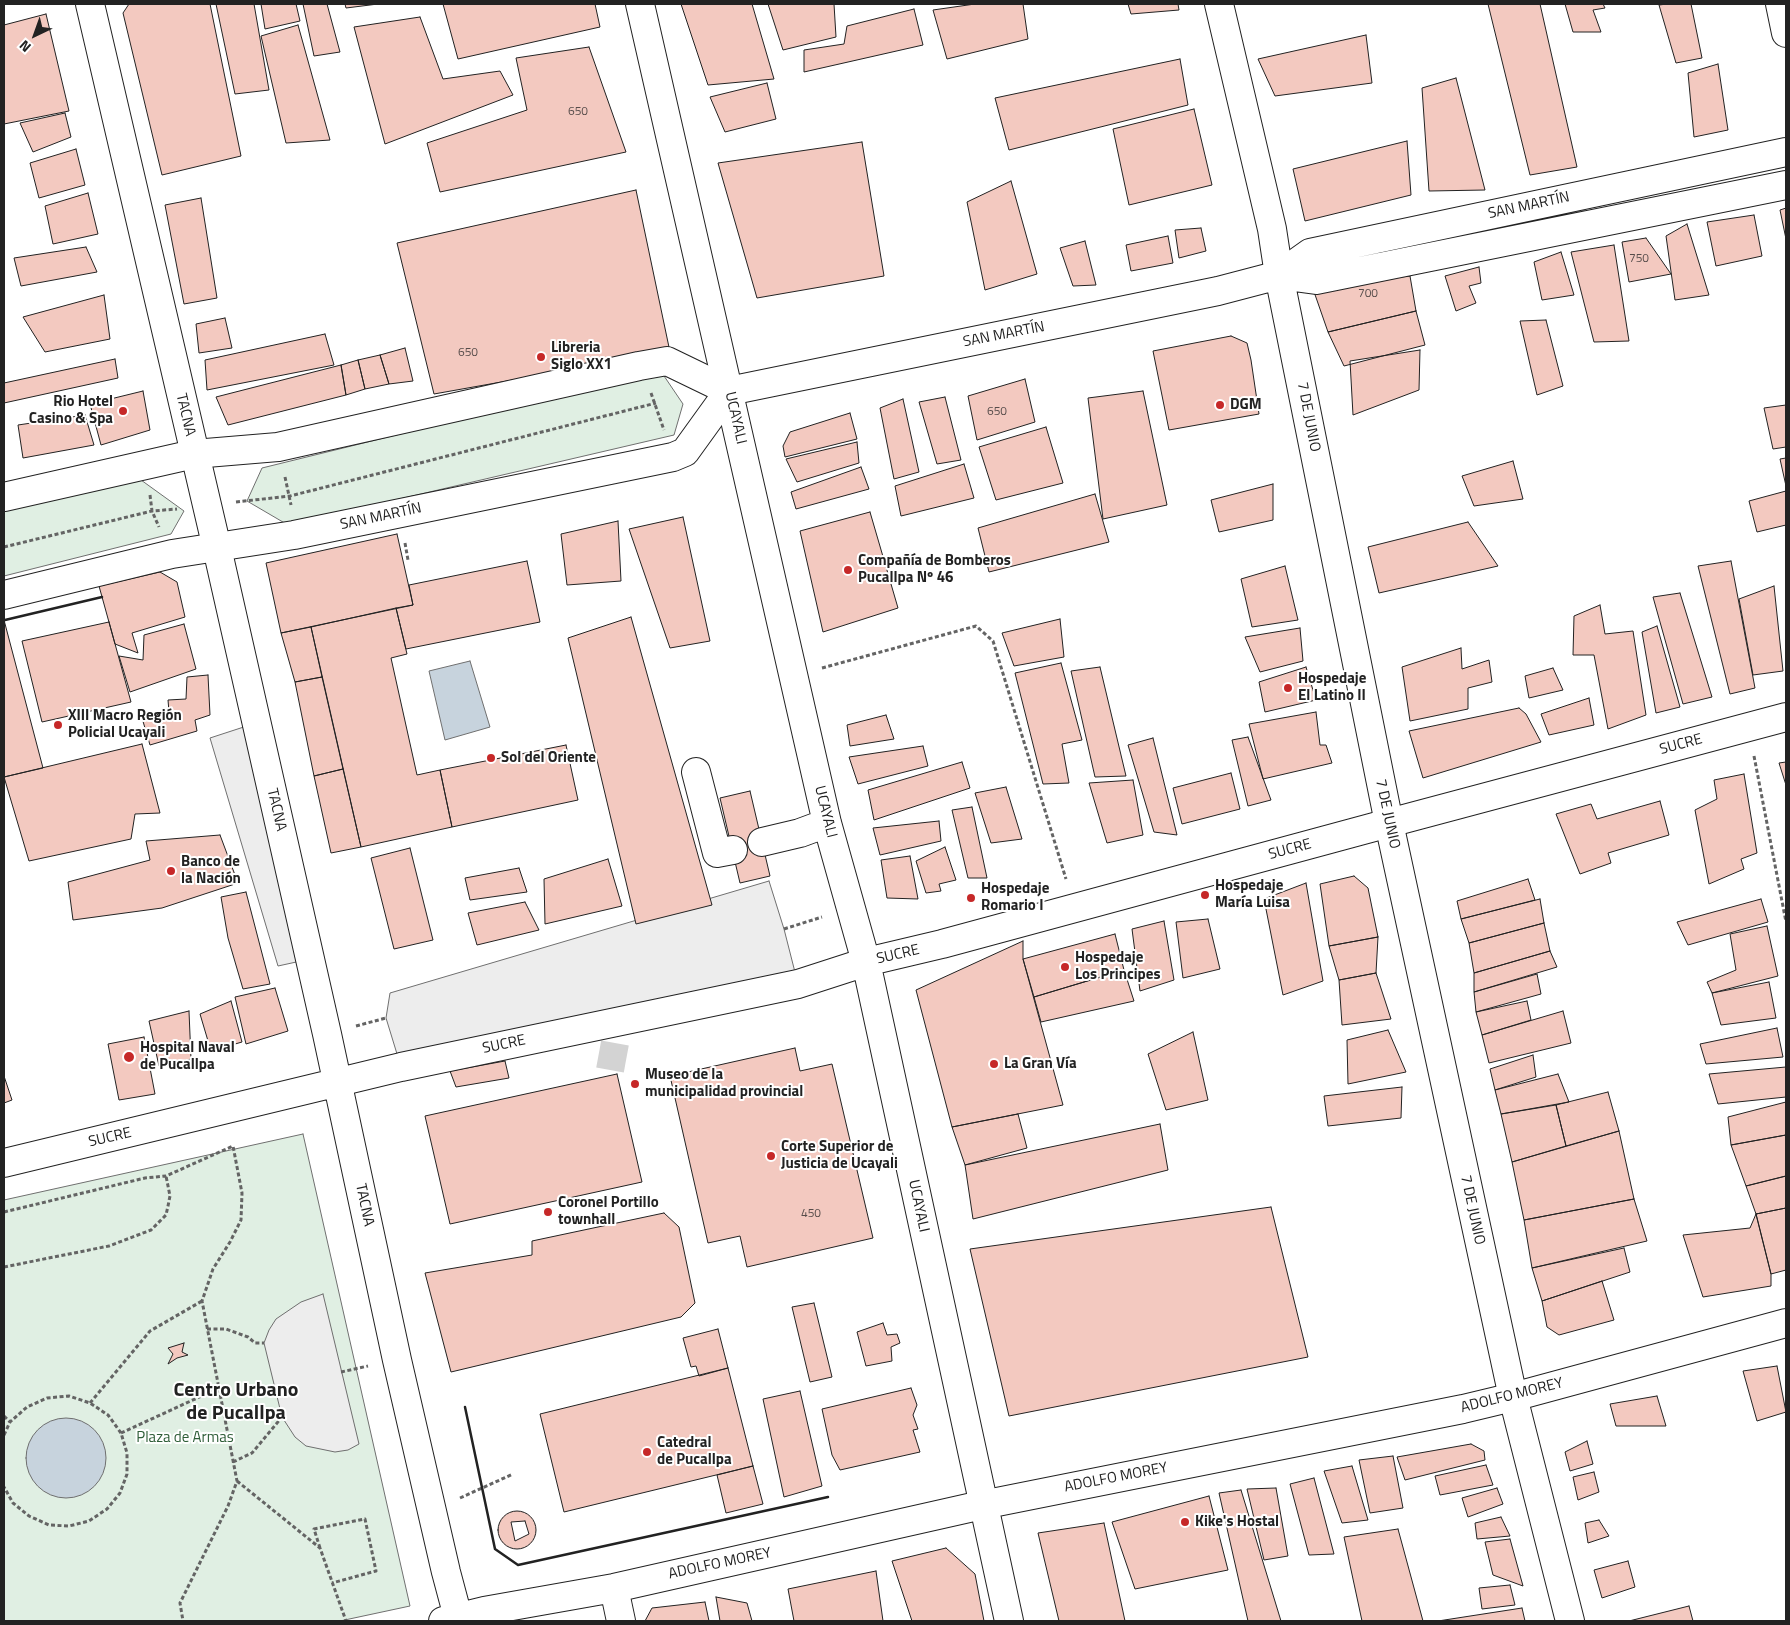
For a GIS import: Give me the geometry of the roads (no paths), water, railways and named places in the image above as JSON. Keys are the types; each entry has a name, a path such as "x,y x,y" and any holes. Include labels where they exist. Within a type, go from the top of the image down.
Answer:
{"street":[{"name":"TACNA","path":"90,4 217,548 322,1015 432,1510 450,1619"},
{"name":"UCAYALI","path":"640,4 827,823 866,962 982,1505 1009,1621"},
{"name":"7 DE JUNIO","path":"1219,4 1272,229 1279,275 1389,823 1512,1397 1570,1621"},
{"path":"1780,4 1786,33"},
{"name":"SAN MARTÍN","path":"4,595 172,554 294,535 673,456 685,452 729,391 1218,291 1279,275 1310,253 1786,152"},
{"name":"SAN MARTÍN","path":"1279,275 1316,280 1786,185"},
{"path":"4,497 194,454 278,447 638,366 667,362 729,391"},
{"name":"SUCRE","path":"4,1163 221,1112 336,1082 617,1032 798,984 866,962 1074,909 1786,718"},
{"path":"696,772 717,854 733,850"},
{"path":"762,842 800,833 827,823"},
{"name":"ADOLFO MOREY","path":"450,1619 614,1588 982,1505 1453,1411 1512,1397 1786,1323"},
{"path":"614,1588 621,1621"}],"tunnel":[{"path":"610,1070 615,1043"}],"place":[{"name":"Libreria Siglo XX1","path":"541,357"},
{"name":"DGM","path":"1220,405"},
{"name":"Rio Hotel Casino & Spa","path":"123,411"},
{"name":"Compañía de Bomberos Pucallpa Nº 46","path":"848,570"},
{"name":"Hospedaje El Latino II","path":"1288,688"},
{"name":"XIII Macro Región Policial Ucayali","path":"58,725"},
{"name":"Sol del Oriente","path":"491,758"},
{"name":"Banco de la Nación","path":"171,871"},
{"name":"Hospedaje María Luisa","path":"1205,895"},
{"name":"Hospedaje Romario I","path":"971,898"},
{"name":"Hospedaje Los Principes","path":"1065,967"},
{"name":"Hospital Naval de Pucallpa","path":"129,1057"},
{"name":"La Gran Vía","path":"994,1064"},
{"name":"Museo de la municipalidad provincial","path":"635,1084"},
{"name":"Corte Superior de Justicia de Ucayali","path":"771,1156"},
{"name":"Coronel Portillo townhall","path":"548,1212"},
{"name":"Catedral de Pucallpa","path":"647,1452"},
{"name":"Kike's Hostal","path":"1185,1522"}],"district":[{"name":"Centro Urbano de Pucallpa","path":"236,1402"}],"park label":[{"name":"Plaza de Armas","path":"185,1438"}]}
